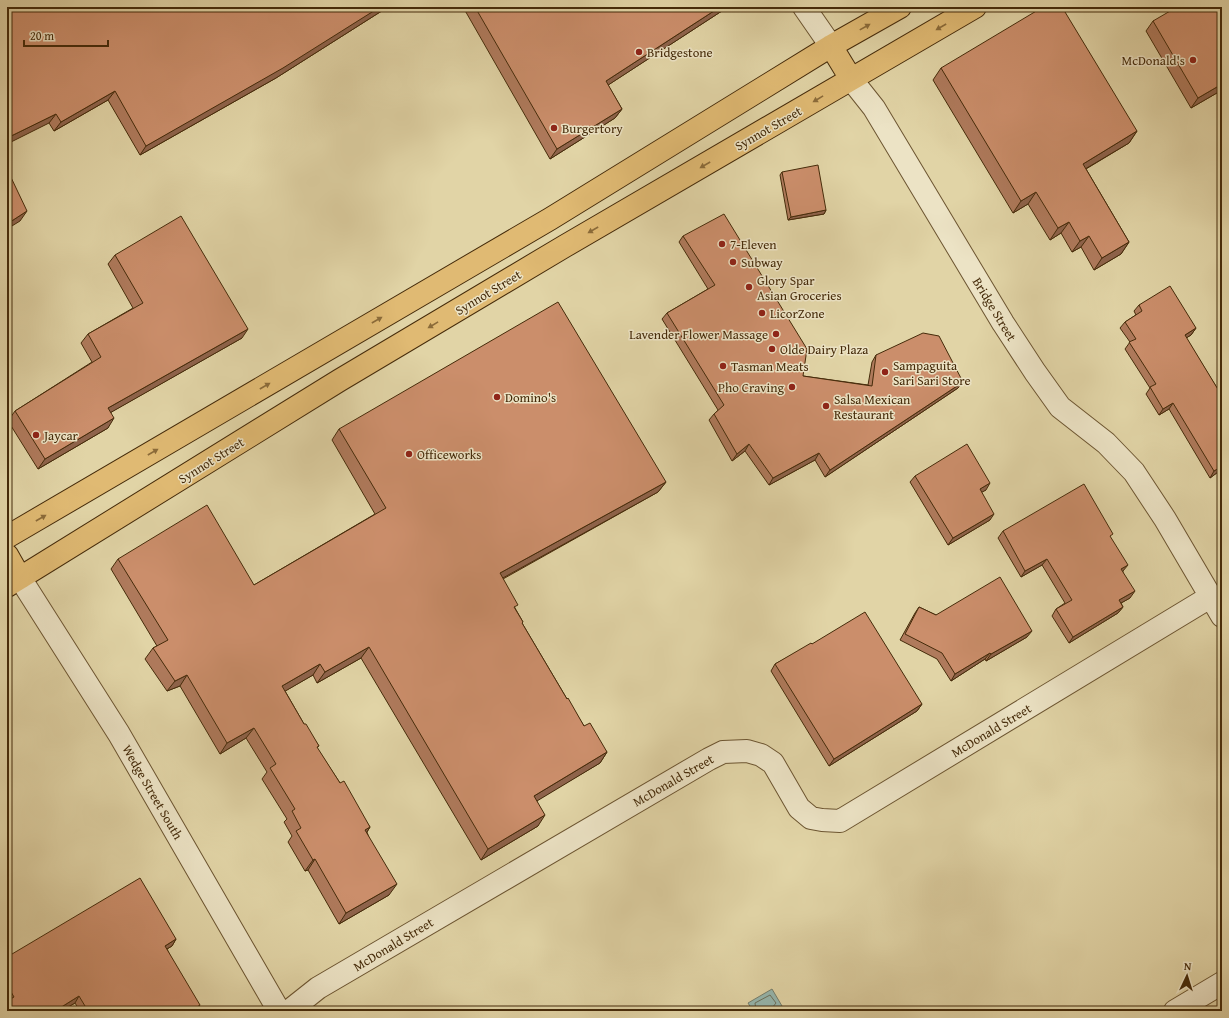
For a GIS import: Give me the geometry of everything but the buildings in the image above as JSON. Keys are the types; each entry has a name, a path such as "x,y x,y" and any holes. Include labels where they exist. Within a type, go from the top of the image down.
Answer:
{"highway":[{"path":"7,537 550,219 831,46 900,7"},
{"name":"Synnot Street","path":"14,582 340,380 565,246 975,7"},
{"path":"831,46 851,79"},
{"path":"550,219 565,246"},
{"path":"320,354 340,380"},
{"path":"7,555 14,582"}],"street":[{"path":"804,7 831,46"},
{"name":"Bridge Street","path":"851,79 874,108 1034,372 1060,407 1106,443 1134,472 1165,519 1222,616"},
{"name":"Wedge Street South","path":"14,582 119,734 279,1011"},
{"name":"McDonald Street","path":"289,1011 318,988 723,752 747,751 761,755 772,763 799,808 811,818 840,821 1210,597"},
{"path":"1175,1011 1222,983"}],"water":[{"path":"772,989 782,1006 773,1011 771,1009 767,1011 753,1011 748,1003"}],"place":[{"name":"Bridgestone","path":"639,52"},
{"name":"McDonald's","path":"1193,60"},
{"name":"Burgertory","path":"554,128"},
{"name":"7-Eleven","path":"722,244"},
{"name":"Subway","path":"733,262"},
{"name":"Glory Spar Asian Groceries","path":"749,287"},
{"name":"LicorZone","path":"762,313"},
{"name":"Lavender Flower Massage","path":"776,334"},
{"name":"Olde Dairy Plaza","path":"772,349"},
{"name":"Tasman Meats","path":"723,366"},
{"name":"Sampaguita Sari Sari Store","path":"885,372"},
{"name":"Pho Craving","path":"792,387"},
{"name":"Domino's","path":"497,397"},
{"name":"Salsa Mexican Restaurant","path":"826,406"},
{"name":"Jaycar","path":"36,435"},
{"name":"Officeworks","path":"409,454"}]}
